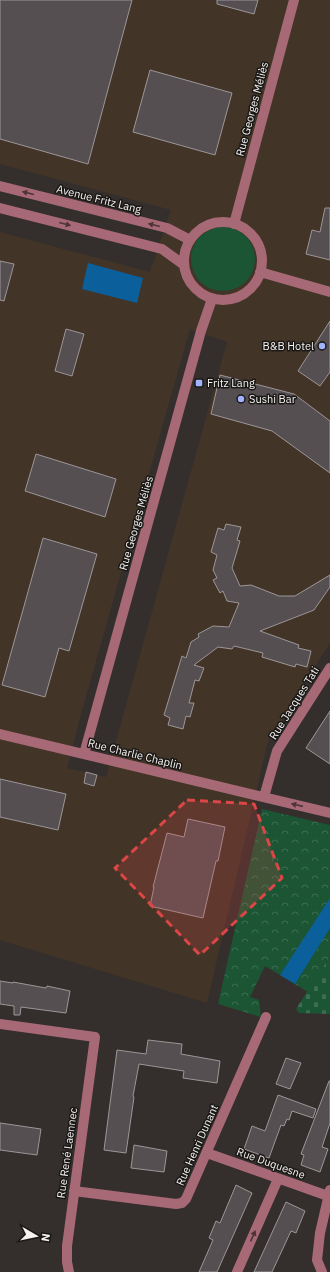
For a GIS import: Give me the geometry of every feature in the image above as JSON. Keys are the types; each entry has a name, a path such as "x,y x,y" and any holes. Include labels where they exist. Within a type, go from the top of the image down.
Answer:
{"street":[{"name":"Rue Georges Méliès","path":"234,224 294,0"},
{"name":"Avenue Fritz Lang","path":"0,186 167,228 190,240"},
{"path":"0,208 162,249 184,265"},
{"path":"221,222 234,224 245,229 254,237 260,248 262,260 260,272 255,283 247,292 236,298 224,300 212,299 202,294 193,286 187,276 184,265 185,252 190,240 209,224 221,222"},
{"path":"260,272 330,292"},
{"name":"Rue Georges Méliès","path":"84,754 201,330 212,299"},
{"name":"Rue Jacques Tati","path":"264,797 277,751 330,668"},
{"name":"Rue Charlie Chaplin","path":"0,734 330,813"},
{"name":"Rue Henri Dunant","path":"74,1191 176,1204 182,1203 186,1199 207,1153 266,1017"},
{"name":"Rue René Laennec","path":"0,1024 96,1037 67,1246 67,1262 69,1272"},
{"name":"Rue Duquesne","path":"207,1153 278,1178 329,1193"},
{"path":"237,1272 278,1178"},
{"path":"322,1272 317,1260 320,1232 329,1193"}],"highlighted area":[{"path":"187,800 254,804 282,878 200,955 115,868"}],"shaded area":[{"path":"0,0 330,0 330,643 268,741 207,1003 0,940 0,232 150,272 171,210 0,164","holes":["190,329 227,342 106,777 67,768"]}],"green space":[{"path":"217,227 229,227 246,236 253,247 255,259 253,271 246,282 229,291 217,291 205,286 196,277 191,265 191,253 196,241 205,232"},
{"path":"262,809 330,825 330,956 308,992 265,966 250,997 259,1000 261,1017 218,1004"},
{"path":"330,956 330,1014 299,1013 296,1009"}],"water":[{"path":"88,263 143,278 137,303 82,289"},
{"path":"330,898 330,928 295,984 280,975"}],"building":[{"path":"0,0 132,0 88,164 0,139"},
{"path":"217,0 258,0 254,14 217,4"},
{"path":"150,70 232,93 215,155 133,132"},
{"path":"325,208 330,208 330,260 306,254 312,230 320,232"},
{"path":"0,261 14,264 4,301 0,300"},
{"name":"B&B Hotel","path":"330,321 330,372 320,386 298,371"},
{"path":"66,329 84,334 72,376 55,371"},
{"path":"220,375 294,394 330,421 330,473 272,431 211,414"},
{"path":"36,454 116,479 105,517 25,491"},
{"path":"226,524 241,527 237,540 240,541 232,568 240,586 251,585 279,596 295,596 330,575 330,587 314,610 260,631 299,645 298,648 311,651 307,667 296,664 295,667 262,657 263,653 234,646 232,649 218,647 194,665 204,668 199,681 195,680 189,703 194,703 190,717 186,716 183,729 168,725 170,718 164,715 182,656 186,658 191,642 199,637 198,634 213,626 229,627 239,603 227,601 223,591 220,593 213,580 217,578 213,570 217,555 211,552 218,528 224,530"},
{"path":"43,538 97,554 69,651 59,648 45,697 2,685"},
{"path":"330,711 330,764 306,748"},
{"path":"86,772 97,775 94,786 84,783"},
{"path":"0,779 66,794 58,830 0,817"},
{"path":"188,819 225,827 203,918 150,906 153,887 167,833 184,837"},
{"path":"0,981 46,988 47,986 70,991 66,1013 21,1007 20,1015 14,1015 14,1006 0,1004"},
{"path":"148,1040 182,1044 181,1054 220,1061 217,1083 183,1078 184,1071 139,1064 133,1096 126,1153 104,1150 117,1050 146,1054"},
{"path":"286,1058 301,1063 290,1089 276,1084"},
{"path":"329,1081 330,1123 322,1147 328,1149 320,1172 301,1165 304,1155 301,1154"},
{"path":"278,1095 316,1109 313,1118 292,1111 289,1120 287,1119 284,1126 281,1125 269,1158 244,1149 252,1126 265,1131"},
{"path":"0,1123 41,1129 37,1155 0,1150"},
{"path":"134,1145 167,1151 164,1172 131,1168"},
{"path":"236,1185 252,1193 217,1272 199,1272 213,1240 209,1238 216,1221 220,1223"},
{"path":"286,1202 305,1211 296,1233 291,1231 272,1272 254,1272"}],"place":[{"name":"B&B Hotel","path":"322,346"},
{"name":"Fritz Lang","path":"199,383"},
{"name":"Sushi Bar","path":"241,399"}]}
